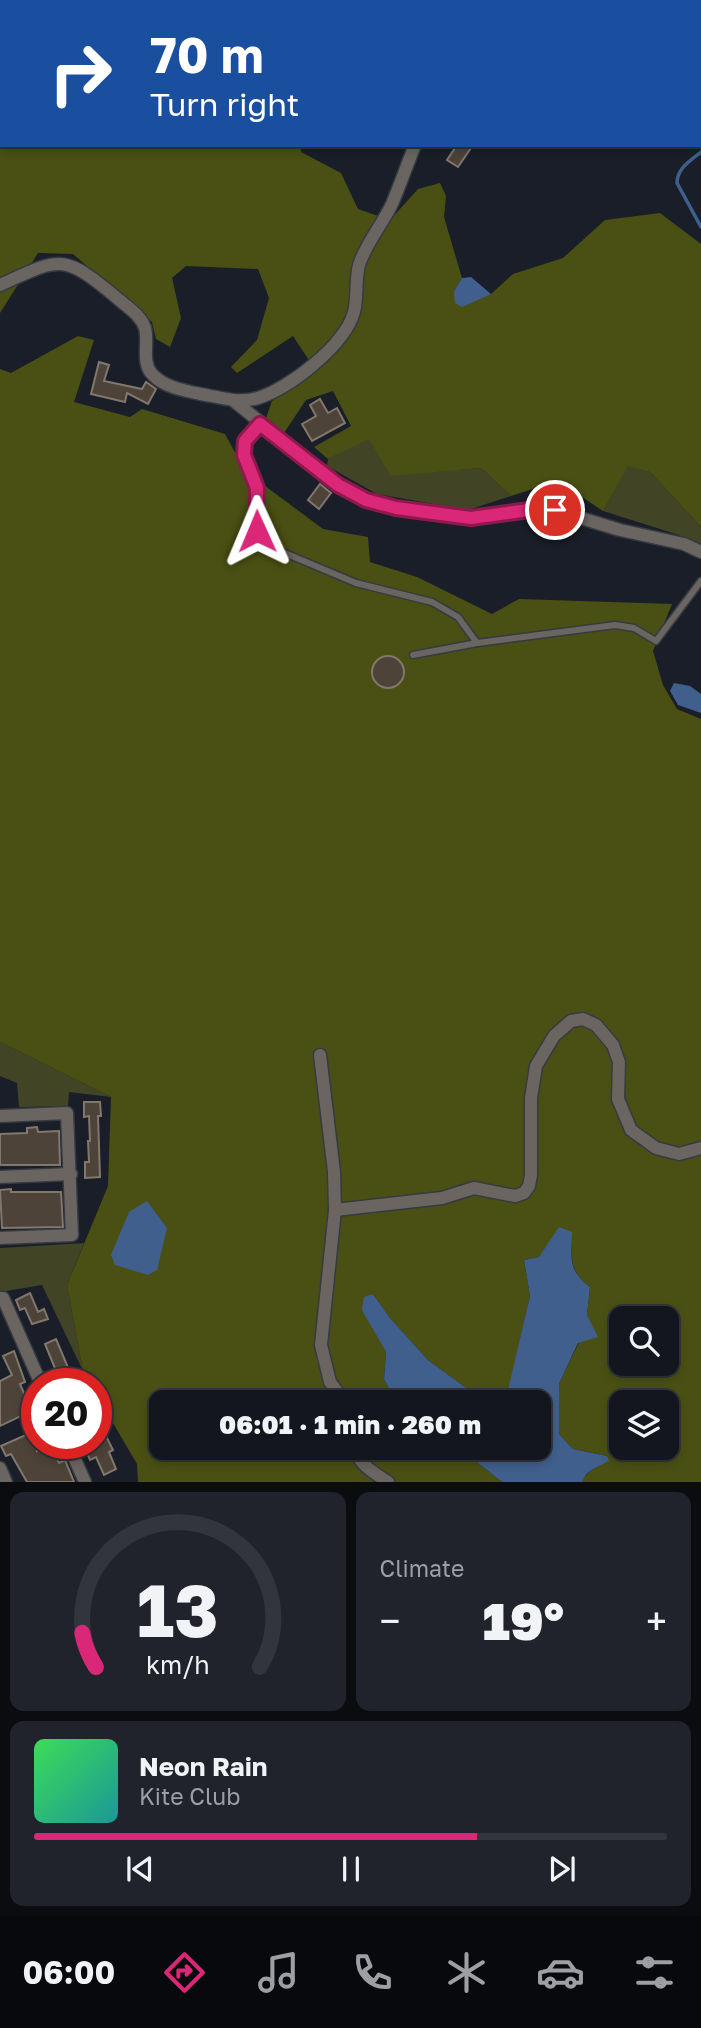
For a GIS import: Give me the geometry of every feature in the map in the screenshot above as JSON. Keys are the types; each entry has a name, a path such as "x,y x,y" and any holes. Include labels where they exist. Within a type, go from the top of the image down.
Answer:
{"street":[{"path":"0,285 31,269 54,263 72,266 92,277 141,319 146,330 146,364 151,374 160,381 181,389 234,401 257,398 288,382 326,353 346,331 354,311 359,266 367,246 391,206 414,147"},
{"path":"234,401 338,485 366,500 396,508 471,518 529,510 555,510 620,530 684,544 701,552"},
{"path":"335,1210 442,1198 474,1188 515,1196 524,1193 529,1186 531,1175 531,1098 536,1066 554,1036 572,1021 583,1018 596,1025 613,1045 619,1062 618,1100 631,1130 656,1148 679,1154 701,1148"},
{"path":"320,1055 334,1172 335,1210 321,1345 330,1382 336,1390"},
{"path":"0,1116 67,1113 72,1235 0,1238"},
{"path":"0,1177 70,1174"},
{"path":"0,1298 3,1298 34,1368"},
{"path":"75,1459 85,1482"},
{"path":"360,1460 364,1466 388,1482"},
{"path":"0,1468 6,1482"}],"lane":[{"path":"260,424 245,441 244,455 257,488 257,531 268,546 356,583 432,602 458,617 477,643"},
{"path":"413,655 477,643 615,625 634,628 656,641 701,581"}],"green space":[{"path":"0,147 301,147 301,152 341,173 358,209 390,220 418,189 440,183 446,196 444,217 462,278 454,291 491,294 513,274 563,258 605,220 660,213 701,244 701,527 650,472 628,466 603,511 558,481 511,496 481,468 391,476 369,439 328,459 314,447 351,426 333,391 306,400 284,433 266,418 272,401 316,371 293,336 237,373 231,367 257,340 269,298 258,269 186,266 172,278 181,318 170,347 156,339 152,322 73,254 38,253 0,313"},
{"path":"78,336 94,340 74,402 130,417 142,409 225,434 245,471 323,529 368,537 370,562 417,577 492,614 519,599 672,604 653,651 663,685 677,709 701,719 701,1482 582,1482 607,1456 573,1449 559,1434 559,1384 579,1342 597,1337 587,1315 590,1287 578,1275 573,1263 572,1233 539,1257 524,1260 530,1296 509,1390 469,1390 428,1360 390,1318 373,1294 363,1310 386,1352 384,1379 390,1390 149,1390 149,1460 474,1460 502,1482 138,1482 137,1464 112,1421 112,1368 82,1368 67,1285 108,1186 111,1097 0,1042 0,369 11,373"},
{"path":"369,438 392,475 481,468 511,496 468,510 377,494 327,466 328,459"},
{"path":"628,465 650,472 701,527 701,546 679,535 603,511"},
{"path":"0,1042 111,1097 69,1092 68,1106 19,1107 17,1083 0,1076"},
{"path":"84,1243 67,1285 82,1368 42,1285 0,1292 0,1248"}],"water":[{"path":"471,277 491,294 462,307 455,303 454,291 462,278"},
{"path":"674,683 690,686 701,694 701,713 678,705 670,691"},
{"path":"147,1201 167,1228 157,1270 148,1275 115,1265 111,1255 129,1212"},
{"path":"559,1227 572,1232 572,1263 577,1275 590,1287 587,1315 598,1337 578,1343 559,1384 559,1434 573,1449 607,1456 609,1461 590,1471 582,1482 502,1482 474,1460 551,1460 551,1390 508,1390 530,1296 524,1260 539,1257"},
{"path":"373,1294 390,1318 428,1360 469,1390 390,1390 384,1379 386,1352 362,1310 364,1297"}],"building":[{"path":"456,147 472,147 458,167 447,160"},
{"path":"99,362 109,365 104,381 142,389 146,382 156,389 148,404 127,393 125,402 91,394"},
{"path":"320,399 328,413 337,408 345,423 312,441 302,424 316,416 310,405"},
{"path":"320,484 331,493 319,509 308,500"},
{"path":"388,656 399,661 404,672 399,683 388,688 377,683 372,672 377,661"},
{"path":"84,1102 100,1102 100,1177 85,1178 85,1162 89,1162 90,1141 89,1116 84,1117"},
{"path":"37,1127 38,1132 59,1131 60,1165 0,1165 0,1134 27,1133 27,1128"},
{"path":"11,1189 11,1192 61,1192 63,1227 2,1228 0,1190"},
{"path":"30,1293 38,1312 44,1309 48,1319 32,1324 25,1308 20,1310 16,1300"},
{"path":"56,1339 68,1368 55,1368 45,1344"},
{"path":"14,1351 21,1371 21,1416 0,1426 0,1381 12,1375 3,1356"},
{"path":"21,1437 21,1459 57,1459 59,1463 65,1460 74,1482 27,1482 11,1454 6,1456 1,1446"},
{"path":"97,1459 112,1459 116,1469 104,1475"}],"waterway":[{"path":"701,152 682,169 677,183 701,227"}],"route":[{"path":"257,531 257,488 244,455 245,441 260,424 338,485 366,500 396,508 471,518 529,510 555,510"}]}
